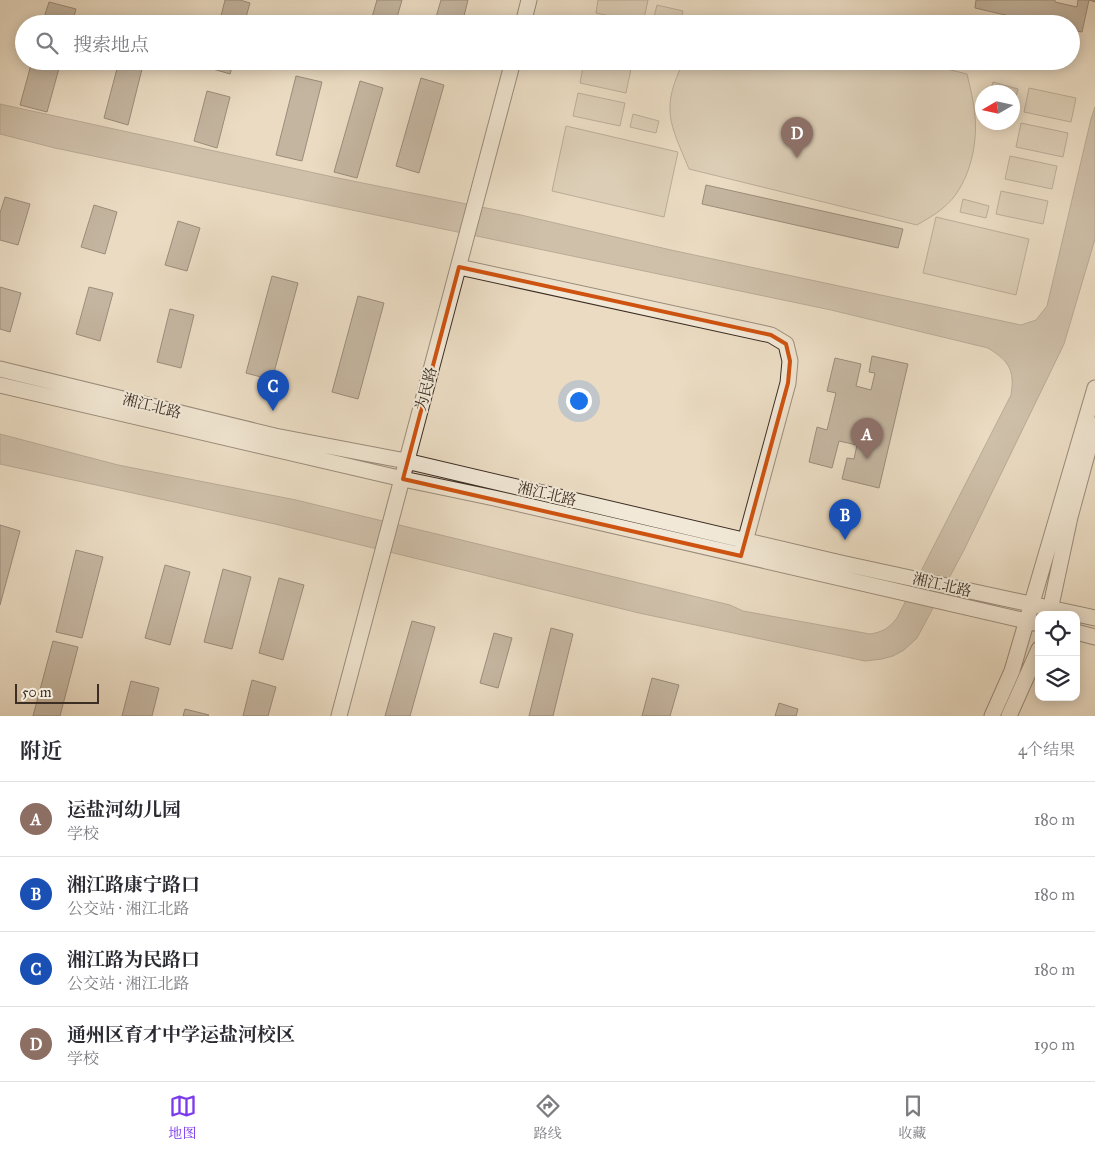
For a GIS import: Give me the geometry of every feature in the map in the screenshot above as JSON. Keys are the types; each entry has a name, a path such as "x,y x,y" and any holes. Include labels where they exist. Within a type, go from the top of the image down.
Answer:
{"street":[{"path":"525,15 529,0"},
{"name":"为民路","path":"339,716 511,70"},
{"path":"459,267 771,335 786,344 790,361 788,384 740,556"},
{"name":"湘江北路","path":"0,369 275,436 406,461 949,587 1032,604 1047,611"},
{"name":"湘江北路","path":"0,386 1032,622"},
{"path":"992,716 1032,622 1032,604 1095,388"},
{"path":"1049,611 1070,517 1095,426"},
{"name":"湘江北路","path":"1080,616 1095,618"},
{"path":"1080,633 1095,637"},
{"path":"1009,716 1036,656"}],"highlighted area":[{"path":"459,267 771,335 786,344 790,361 788,383 741,556 403,479"}],"shaded area":[{"path":"598,0 648,0 645,15 605,15 596,13"},
{"path":"657,5 683,11 682,15 654,15"},
{"path":"582,70 631,70 626,93 580,83"},
{"path":"680,70 951,70 967,74 975,116 976,130 973,153 965,178 952,200 937,213 917,225 689,169 670,116 672,92"},
{"path":"993,82 1004,85 992,85"},
{"path":"1029,88 1076,98 1071,122 1024,112"},
{"path":"578,93 625,103 620,126 573,116"},
{"path":"0,104 333,177 521,215 671,250 1021,325 1036,320 1047,306 1095,107 1095,239 1064,344 964,550 917,638 904,650 893,656 865,661 639,613 275,524 0,464 0,434 118,465 296,500 730,605 743,611 870,634 885,629 897,618 1011,395 1012,379 1009,367 1001,357 988,348 831,310 55,148 0,134"},
{"path":"633,114 659,121 656,133 630,127"},
{"path":"1021,123 1068,133 1063,157 1016,147"},
{"path":"566,126 678,152 664,217 552,191"},
{"path":"1010,156 1057,166 1052,189 1005,179"},
{"path":"1001,191 1048,201 1043,224 996,214"},
{"path":"963,199 989,206 986,218 960,212"},
{"path":"936,217 1029,239 1016,295 923,273"}],"building":[{"path":"225,0 240,0 250,3 247,15 221,15"},
{"path":"377,0 402,0 398,15 373,15"},
{"path":"441,0 468,0 464,15 437,15"},
{"path":"976,0 1055,0 1055,2 1077,7 1078,0 1089,0 1082,32 1080,32 1080,15 1005,15 975,8"},
{"path":"49,2 76,9 74,15 45,15"},
{"path":"30,70 59,70 47,112 20,105"},
{"path":"117,70 142,70 128,125 104,118"},
{"path":"216,70 231,70 230,74"},
{"path":"296,76 322,82 302,161 276,155"},
{"path":"421,78 444,85 419,173 396,166"},
{"path":"360,81 383,88 357,178 334,172"},
{"path":"207,91 230,97 217,148 194,141"},
{"path":"706,185 903,229 898,248 702,204"},
{"path":"5,197 30,204 18,245 0,240 0,213"},
{"path":"94,205 117,212 105,254 81,247"},
{"path":"178,221 200,228 187,271 165,265"},
{"path":"272,276 298,283 272,380 246,373"},
{"path":"0,287 21,293 10,332 0,329"},
{"path":"89,287 113,293 100,341 76,334"},
{"path":"358,296 384,303 358,399 332,392"},
{"path":"170,309 194,315 181,368 157,362"},
{"path":"872,356 908,364 879,488 842,479 847,458 854,459 857,445 839,441 832,468 809,462 817,427 827,430 836,393 827,391 835,358 861,364 856,386 871,390 875,373 869,372"},
{"path":"0,525 20,531 0,605"},
{"path":"76,550 103,557 82,638 56,632"},
{"path":"165,565 190,572 170,645 145,638"},
{"path":"223,569 251,577 232,649 204,642"},
{"path":"279,578 304,585 283,660 259,653"},
{"path":"412,621 435,627 410,716 385,716"},
{"path":"551,628 573,634 553,716 529,716"},
{"path":"494,633 512,638 498,688 480,683"},
{"path":"53,641 78,647 60,716 33,716"},
{"path":"652,678 679,685 670,716 642,716"},
{"path":"252,680 276,687 268,716 243,716"},
{"path":"131,681 159,688 152,716 122,716"},
{"path":"779,703 798,709 796,716 775,716"},
{"path":"185,709 209,715 183,716"}],"place":[{"name":"通州区育才中学运盐河校区","path":"797,158"},
{"name":"湘江路为民路口","path":"273,411"},
{"name":"运盐河幼儿园","path":"867,459"},
{"name":"湘江路康宁路口","path":"845,540"}]}
